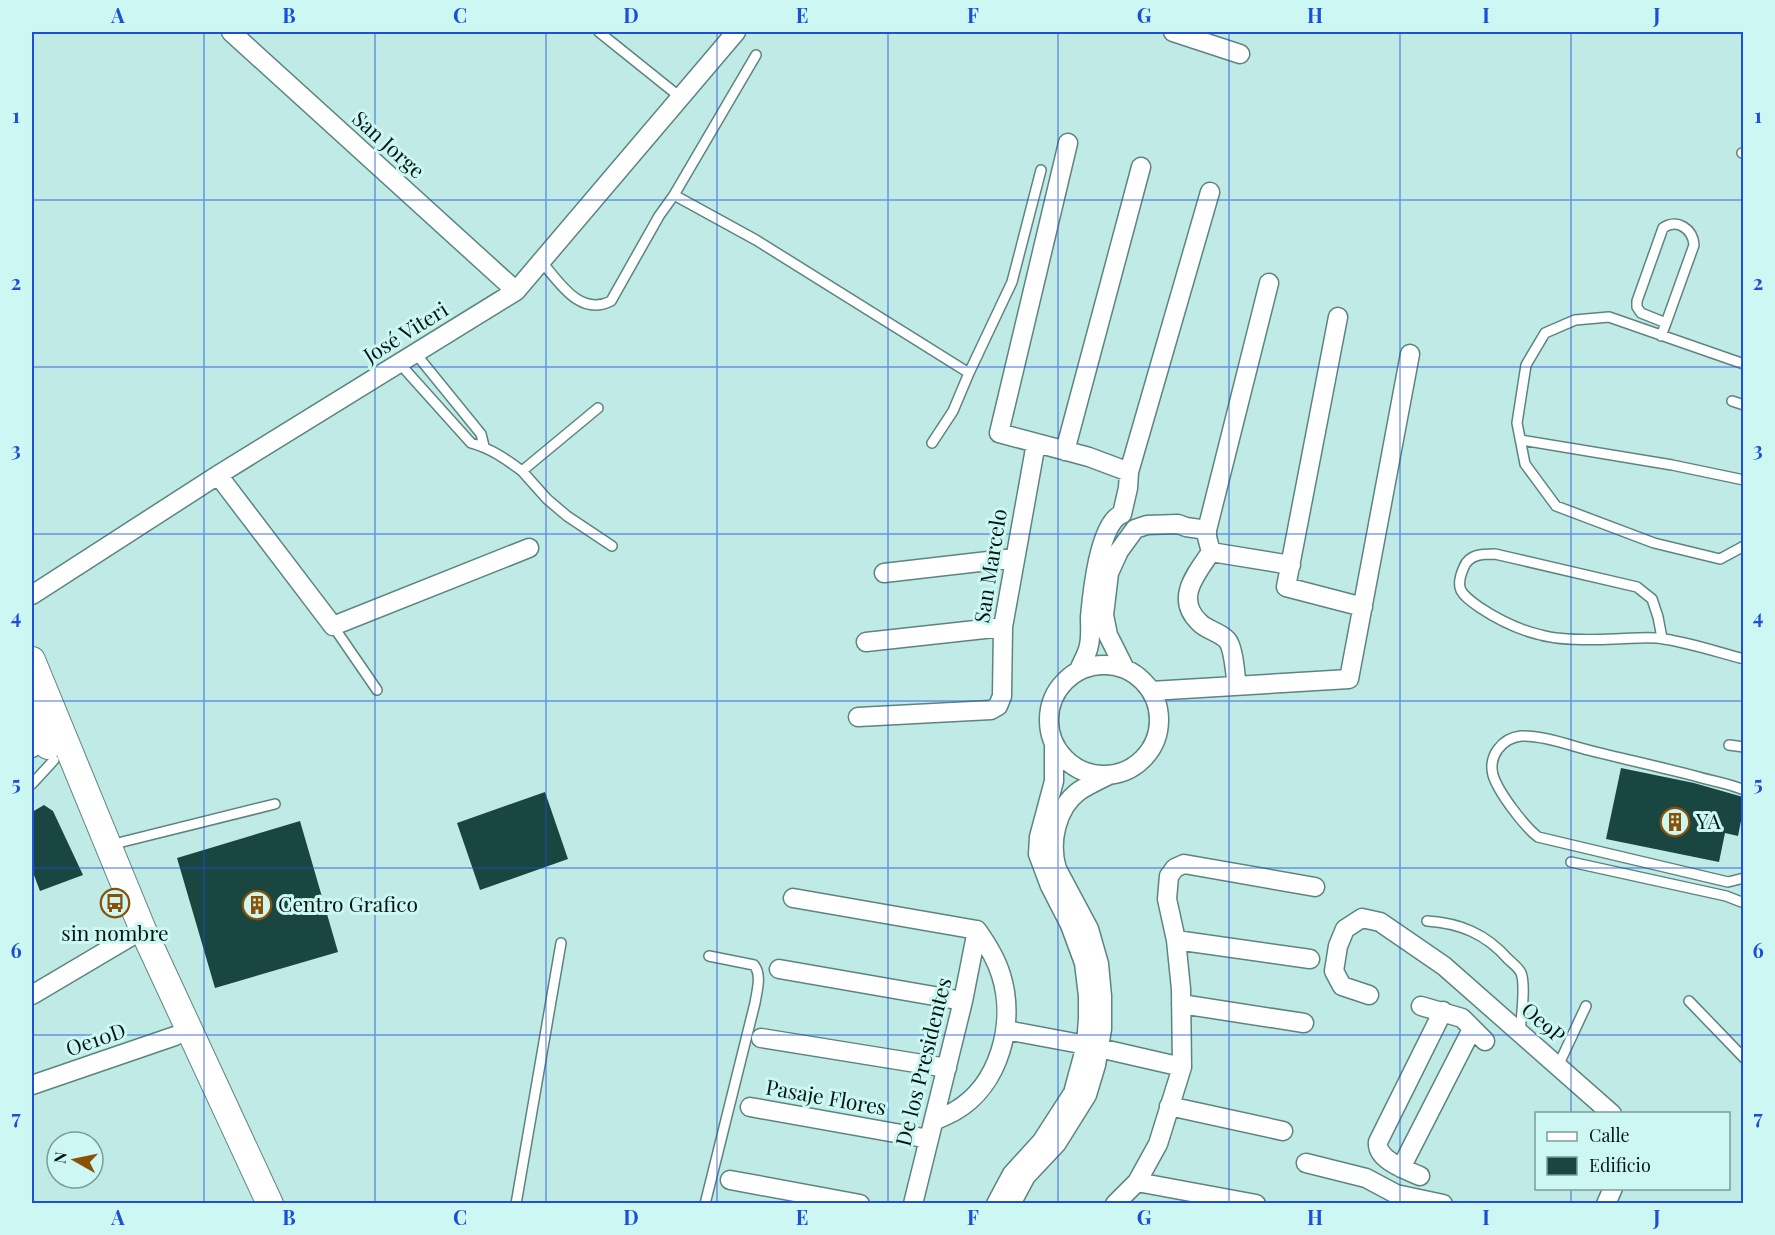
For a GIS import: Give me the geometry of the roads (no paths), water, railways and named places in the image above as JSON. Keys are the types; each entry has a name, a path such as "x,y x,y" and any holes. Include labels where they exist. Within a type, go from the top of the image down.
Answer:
{"main road":[{"path":"32,660 142,930 270,1203"},
{"path":"32,708 37,741 54,760 130,937 252,1203"}],"street":[{"name":"San Jorge","path":"231,32 516,291"},
{"name":"José Viteri","path":"32,595 218,475 516,291 735,32"},
{"path":"1173,32 1240,54"},
{"path":"1068,143 999,433 1089,458 1129,472"},
{"path":"1065,451 1141,167"},
{"path":"1122,514 1129,472 1210,192"},
{"path":"1237,686 1232,650 1227,640 1199,623 1189,608 1188,596 1191,581 1211,552 1207,530 1269,283"},
{"path":"1338,317 1286,587 1363,606"},
{"path":"1151,691 1349,679 1410,354"},
{"name":"San Marcelo","path":"858,717 991,710 998,706 1002,696 1002,627 1036,443"},
{"path":"218,475 333,626 529,548"},
{"path":"1122,514 1134,522 1135,530"},
{"path":"1079,670 1089,644 1095,571 1112,521 1122,514"},
{"path":"1125,669 1108,635 1104,615 1109,573 1119,551 1135,530 1147,525 1178,524 1186,528 1207,530"},
{"path":"1211,552 1291,565"},
{"path":"884,573 1014,558"},
{"path":"866,642 1002,627"},
{"path":"1011,1203 1047,1145 1073,1093 1092,1047 1088,996 1077,922 1054,860 1054,837 1059,818 1065,806 1079,791 1109,775 1126,770 1142,760 1153,745 1158,727 1158,708 1151,691 1140,678 1125,669 1110,665 1095,665 1079,670 1065,680 1055,694 1049,711 1049,728 1054,744 1064,759 1084,772 1109,775"},
{"path":"1054,744 1054,781 1039,837 1038,854 1050,886 1077,922"},
{"path":"1114,1203 1137,1182 1158,1144 1182,1068 1182,989 1176,940 1167,899 1169,876 1175,868 1184,864 1315,887"},
{"path":"793,898 977,930 992,952 1002,976 1007,1007 1006,1030 999,1054 988,1077 974,1095 956,1111 934,1120"},
{"name":"Oe9P","path":"1370,995 1342,986 1334,972 1338,946 1345,929 1362,918 1380,922 1444,966 1611,1112"},
{"name":"De los Presidentes","path":"913,1203 963,1001 977,930"},
{"path":"32,995 130,937"},
{"path":"1176,940 1310,959"},
{"path":"778,969 963,1001"},
{"path":"1401,1168 1473,1029 1478,997"},
{"path":"1181,1004 1304,1023"},
{"path":"1421,1006 1443,1011 1473,1029"},
{"path":"1420,1176 1401,1168 1380,1153 1377,1142 1443,1011"},
{"path":"1006,1030 1182,1068"},
{"name":"Oe10D","path":"32,1085 175,1036"},
{"path":"761,1038 947,1068"},
{"path":"1169,1106 1283,1131"},
{"name":"Pasaje Flores","path":"750,1107 929,1139"},
{"path":"996,1203 1012,1174 1047,1145"},
{"path":"1306,1163 1366,1178 1381,1195 1396,1194 1443,1203"},
{"path":"730,1180 860,1203"},
{"path":"1137,1182 1256,1203"}],"lane":[{"path":"599,32 680,97"},
{"path":"541,261 579,302 601,306 611,301 756,55"},
{"path":"932,443 953,411 1012,282 1041,170"},
{"path":"674,195 756,240 969,373"},
{"path":"1661,336 1666,323 1694,245 1694,237 1690,231 1674,223 1663,228 1637,301 1637,307 1641,313 1666,323"},
{"path":"1743,364 1609,317 1575,320 1545,333 1526,365 1517,423 1526,464 1556,506 1654,543 1720,560 1743,546"},
{"path":"416,354 481,434 484,446"},
{"path":"400,364 471,443 484,446 507,459 567,516 612,546"},
{"path":"1732,401 1743,405"},
{"path":"522,471 598,408"},
{"path":"1521,440 1672,465 1743,480"},
{"path":"1662,638 1652,599 1637,587 1495,554 1481,554 1473,557 1466,561 1462,570 1459,588 1461,594 1506,623 1541,636 1591,640 1662,638 1743,659"},
{"path":"333,626 377,690"},
{"path":"1743,790 1664,768 1521,736 1501,745 1492,760 1495,782 1529,830 1538,837 1728,882 1743,878"},
{"path":"1729,745 1743,747"},
{"path":"32,784 54,760"},
{"path":"107,846 275,804"},
{"path":"1571,862 1726,897 1743,903"},
{"path":"1427,921 1474,931 1500,950 1521,973 1523,996 1520,1033"},
{"path":"516,1203 561,944"},
{"path":"705,1203 755,1003 759,975 754,964 709,956"},
{"path":"1689,1001 1743,1058"},
{"path":"1558,1066 1586,1006"}],"place":[{"name":"YA","path":"1675,822"},
{"name":"sin nombre","path":"115,903"},
{"name":"Centro Grafico","path":"257,905"}]}
